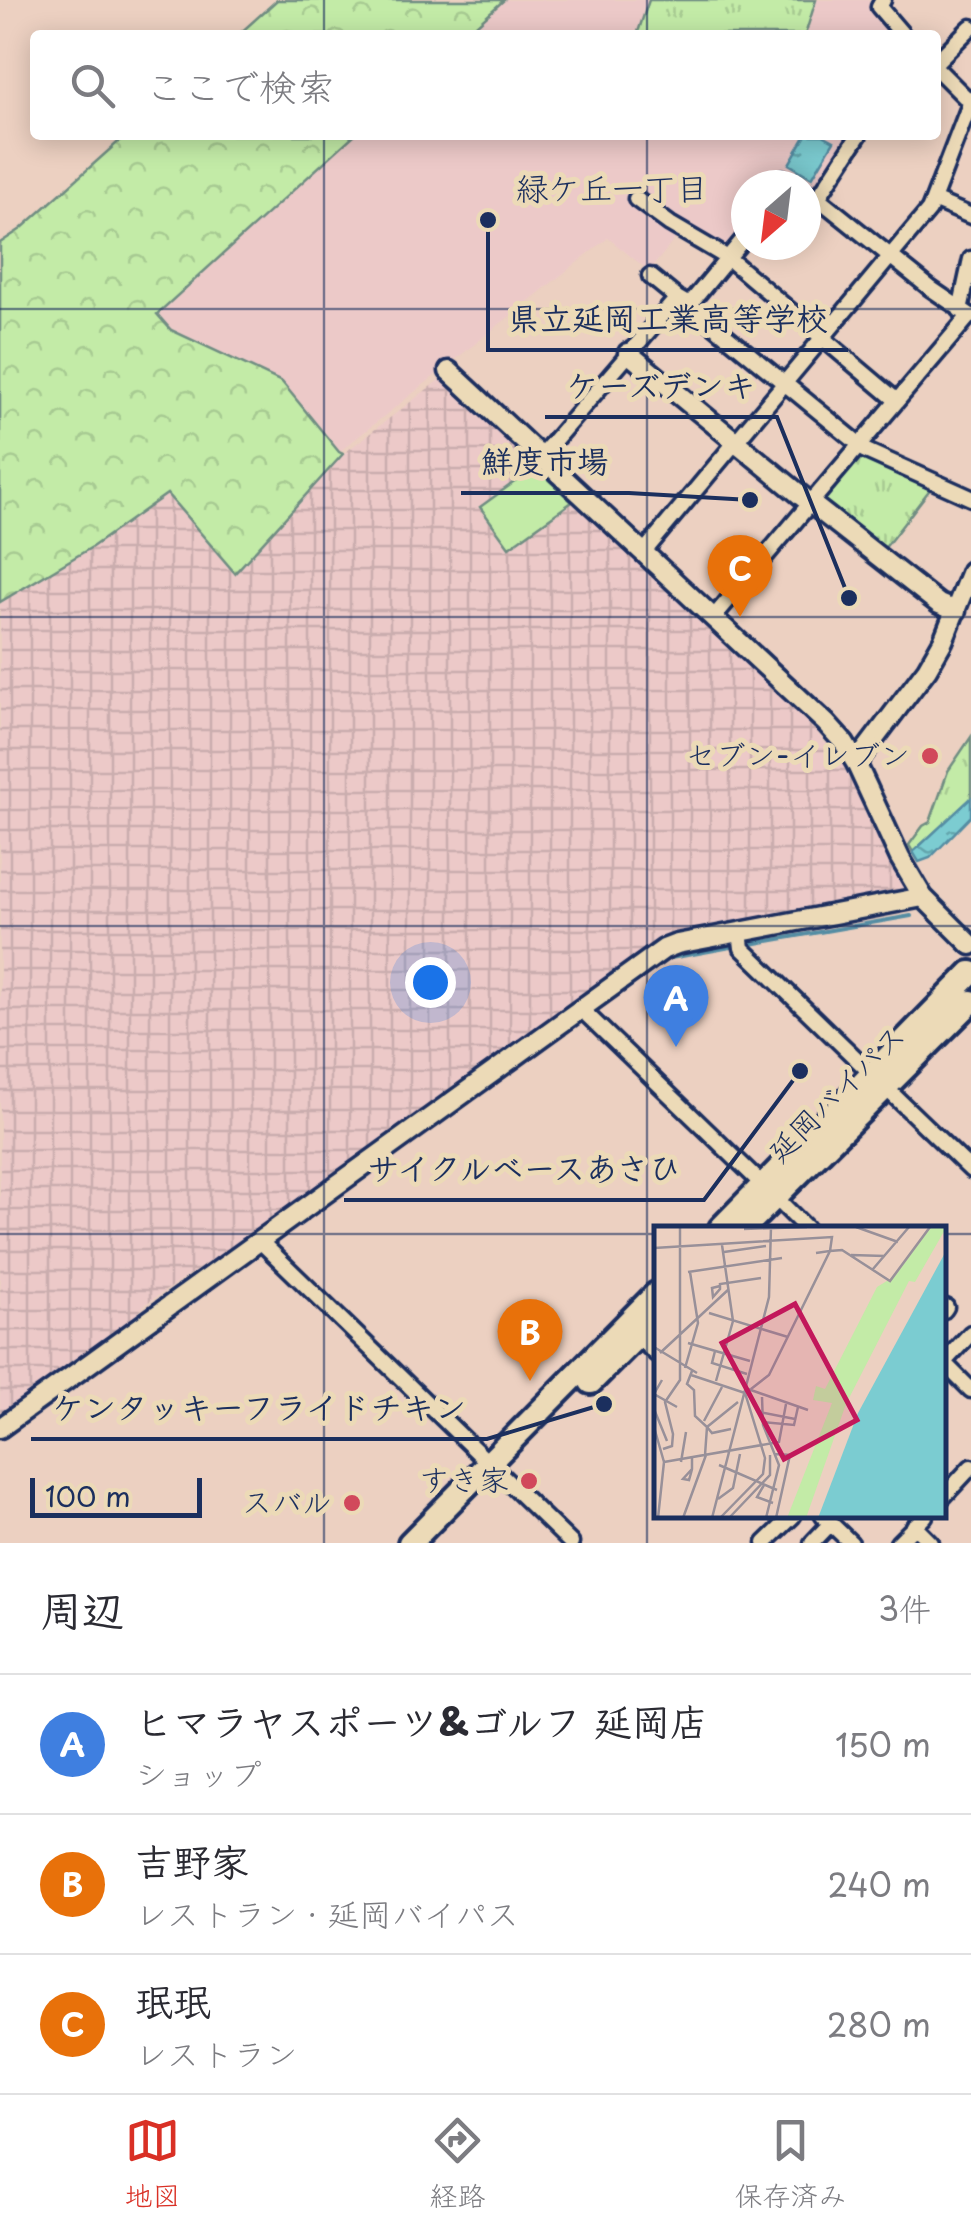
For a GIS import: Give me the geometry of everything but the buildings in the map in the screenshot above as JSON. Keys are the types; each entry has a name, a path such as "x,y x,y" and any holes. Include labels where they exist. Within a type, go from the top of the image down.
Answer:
{"highway":[{"name":"延岡バイパス","path":"723,1226 769,1191 878,1081 971,973"},
{"name":"延岡バイパス","path":"878,1081 971,1002"},
{"name":"延岡バイパス","path":"745,1226 769,1191"},
{"path":"432,1543 495,1468 654,1296"},
{"path":"410,1543 654,1319"}],"street":[{"path":"881,0 879,7 899,30"},
{"path":"941,60 971,27"},
{"path":"643,553 929,210 971,101 941,71"},
{"path":"821,183 854,140"},
{"path":"636,199 728,258 896,400"},
{"path":"934,200 971,216"},
{"path":"821,202 966,314"},
{"path":"540,457 628,353 731,254"},
{"path":"713,618 966,314 971,260"},
{"path":"650,276 864,450 971,498"},
{"path":"628,353 939,604 956,612"},
{"path":"448,371 826,723 856,762 900,858 923,897 971,946"},
{"path":"856,762 943,641 971,571"},
{"path":"0,1428 664,949 923,897"},
{"path":"740,932 742,948 971,1170"},
{"path":"581,1009 804,1226"},
{"path":"260,1240 571,1543"},
{"path":"946,1360 971,1334"},
{"path":"637,1336 654,1352"},
{"path":"946,1364 971,1390"},
{"path":"946,1494 971,1467"},
{"path":"958,1480 971,1493"},
{"path":"765,1543 791,1518"},
{"path":"812,1543 831,1520 852,1543"},
{"path":"898,1543 920,1521 931,1543"}],"shaded area":[{"path":"504,0 868,0 893,30 471,30"},
{"path":"348,140 848,140 821,184 821,170 731,170 731,245 726,252 685,227 649,271 608,238 339,452 282,382 171,330 156,314"},
{"path":"443,377 825,743 830,740 849,767 904,885 899,898 677,938 335,1178 144,1305 135,1318 0,1418 0,602 92,547 168,494 235,572 343,454"}],"green space":[{"path":"277,0 504,0 471,30 244,30"},
{"path":"649,0 816,0 807,30 639,30"},
{"path":"120,140 348,140 157,314 171,330 282,382 343,454 235,573 167,494 92,547 0,602 0,243 21,229"},
{"path":"855,455 931,488 884,549 820,497"},
{"path":"535,467 572,502 509,547 480,507"},
{"path":"971,737 971,799 913,852 909,845 930,822 948,771"}],"water":[{"path":"803,140 834,141 817,170 799,170 789,164"},
{"path":"971,798 971,816 930,858 919,862 913,852"}],"waterway":[{"path":"751,944 911,916"},
{"path":"671,958 731,947"},
{"path":"634,982 653,968"}],"place":[{"name":"県立延岡工業高等学校","path":"488,220"},
{"name":"鮮度市場","path":"750,500"},
{"name":"ケーズデンキ","path":"849,598"},
{"name":"珉珉","path":"740,617"},
{"name":"セブン-イレブン","path":"930,756"},
{"name":"ヒマラヤスポーツ&ゴルフ 延岡店","path":"676,1047"},
{"name":"サイクルベースあさひ","path":"800,1071"},
{"name":"吉野家","path":"530,1381"},
{"name":"ケンタッキーフライドチキン","path":"604,1404"},
{"name":"すき家","path":"529,1481"},
{"name":"スバル","path":"352,1503"}],"district":[{"name":"緑ケ丘一丁目","path":"612,189"}]}
